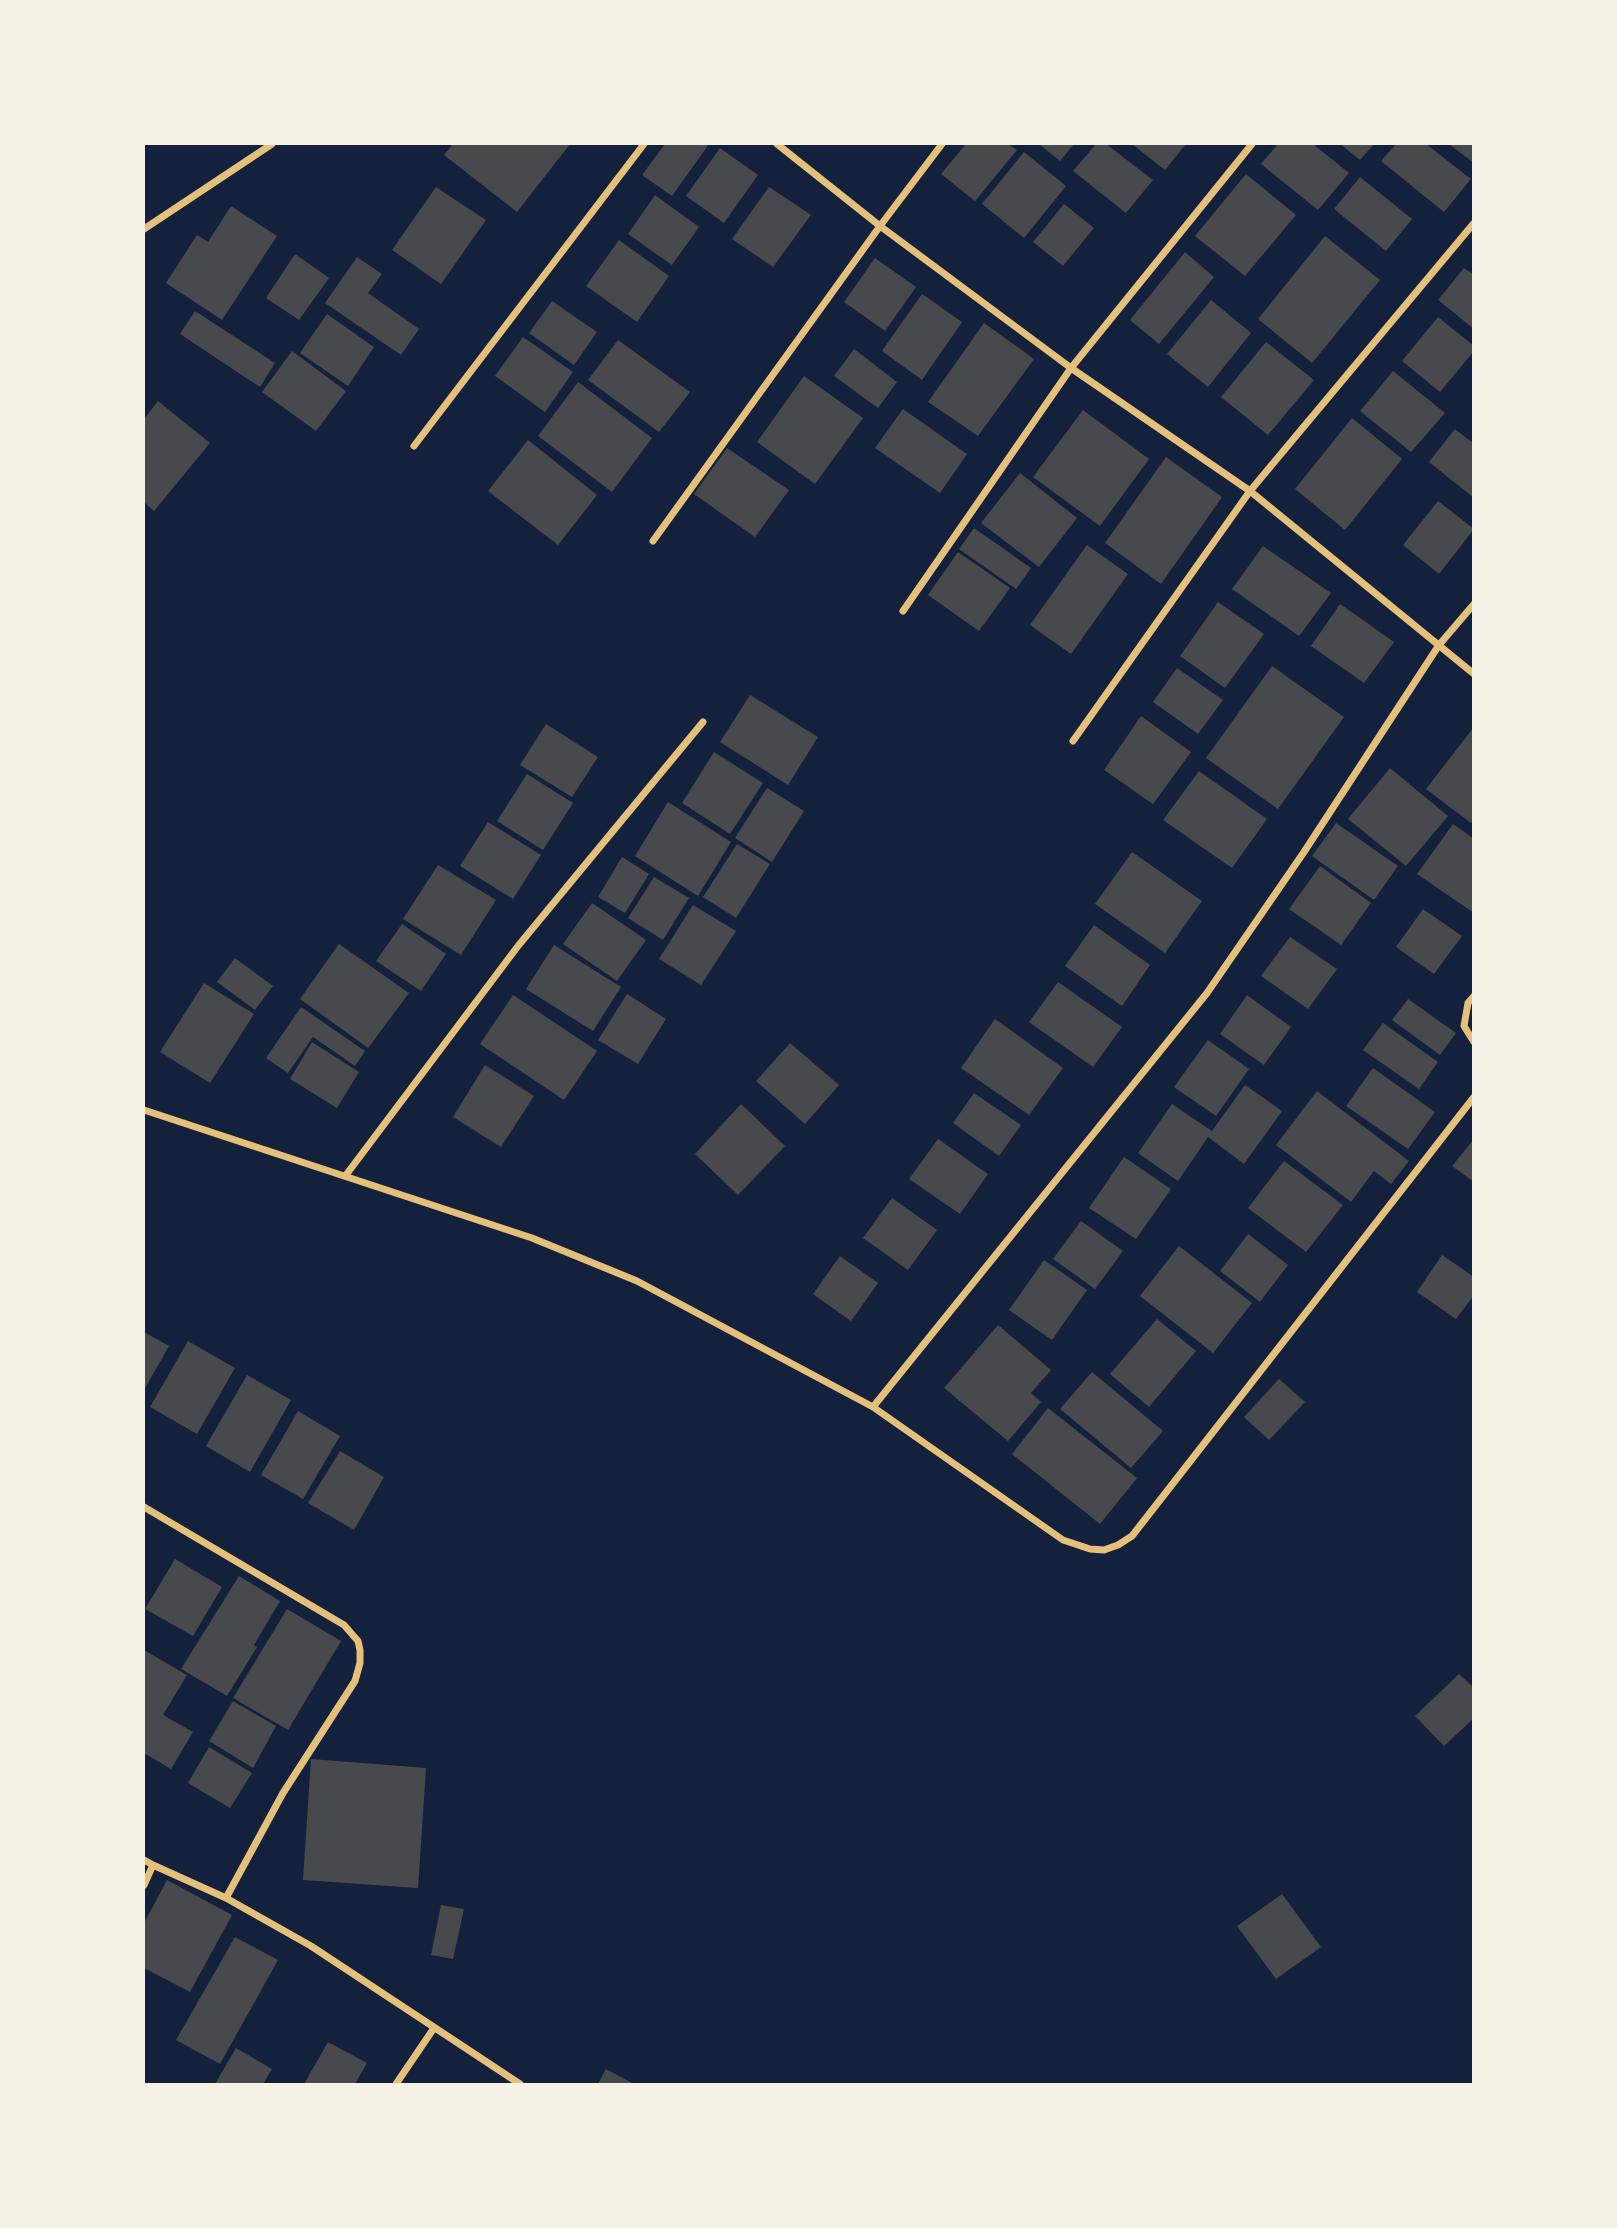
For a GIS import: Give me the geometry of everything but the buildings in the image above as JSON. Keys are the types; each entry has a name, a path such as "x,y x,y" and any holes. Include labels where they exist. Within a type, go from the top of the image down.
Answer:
{"street":[{"path":"144,229 272,144"},
{"path":"414,446 644,144"},
{"path":"777,144 880,226 1071,368 1250,491 1474,674"},
{"path":"653,541 942,144"},
{"path":"903,611 1071,368 1252,144"},
{"path":"1073,741 1250,491 1474,223"},
{"path":"873,1407 1207,993 1304,852 1439,645 1474,604"},
{"path":"346,1175 517,946 703,722"},
{"path":"1474,996 1468,1003 1464,1026 1474,1042"},
{"path":"144,1110 533,1238 637,1281 873,1407 1063,1540 1090,1549 1104,1550 1132,1536 1474,1097"},
{"path":"144,1507 344,1625 358,1642 360,1650 355,1681 283,1793 226,1898"},
{"path":"144,1860 226,1898 312,1946 520,2084"},
{"path":"144,1885 153,1865"},
{"path":"396,2084 434,2028"}]}
